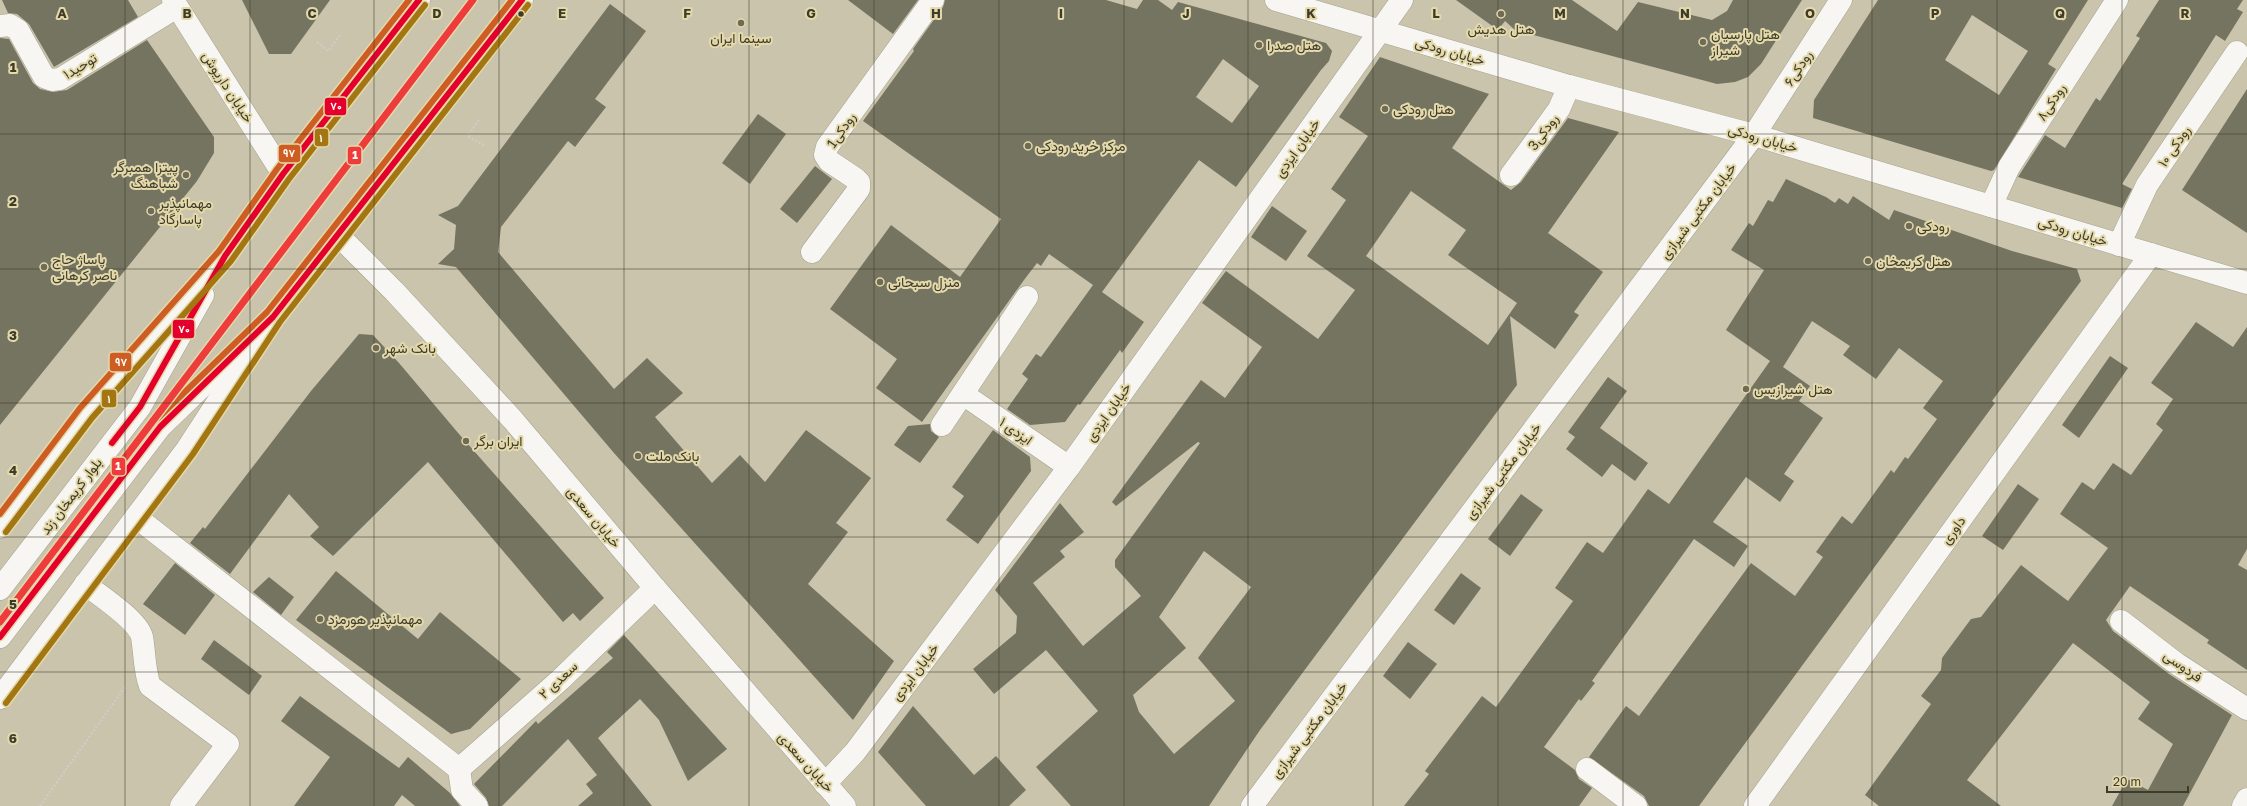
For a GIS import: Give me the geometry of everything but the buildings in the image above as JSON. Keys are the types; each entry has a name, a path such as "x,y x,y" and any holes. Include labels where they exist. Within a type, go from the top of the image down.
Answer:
{"street":[{"name":"بلوار کریمخان زند","path":"0,589 140,407 225,256 283,174 418,0"},
{"name":"بلوار کریمخان زند","path":"0,698 187,449 273,318 337,234 522,0"},
{"name":"1رودکی","path":"812,252 858,189 859,182 829,161 825,155 827,147 933,0"},
{"name":"خیابان رودکی","path":"1276,0 1569,86 1754,135 2247,283"},
{"name":"خیابان ایزدی","path":"825,784 855,752 1069,468 1402,0"},
{"name":"رودکی۶","path":"1754,135 1841,0"},
{"name":"رودکی۸","path":"1990,206 2009,167 2118,0"},
{"name":"خیابان داریوش","path":"175,3 283,174"},
{"name":"توحید۱","path":"0,26 10,25 18,30 44,77 52,80 60,79 175,3"},
{"name":"رودکی ۱۰","path":"2119,244 2147,185 2236,52"},
{"name":"3رودکی","path":"1511,175 1559,109 1569,86"},
{"name":"خیابان مکتبی شیرازی","path":"1252,806 1754,135"},
{"name":"خیابان سعدی","path":"337,234 394,291 513,420 655,588 845,806"},
{"name":"داوری","path":"1755,806 2151,254"},
{"name":"بلوار کریمخان زند","path":"0,527 86,413 225,256"},
{"path":"942,425 1027,297"},
{"name":"بلوار کریمخان زند","path":"0,637 160,427 273,318"},
{"name":"ایزدی ۱","path":"963,394 1069,468"},
{"path":"136,517 459,769 462,790 477,806"},
{"path":"85,584 136,626 142,635 145,673 150,686 228,744 181,806"},
{"name":"سعدی ۲","path":"459,769 560,680 655,588"},
{"name":"فردوسی","path":"2121,621 2177,664 2247,709"},
{"path":"1586,769 1636,806"},
{"path":"2243,806 2247,799"}],"path":[{"path":"317,42 328,51 340,35"},
{"path":"479,120 468,136 486,147"},
{"path":"40,806 126,686"}],"transit line":[{"name":"۹۷","path":"0,514 80,408 219,251 277,169 409,0"},
{"name":"۷۰","path":"112,443 140,407 225,256 283,174 419,0"},
{"name":"1","path":"0,622 473,0"},
{"name":"۹۷","path":"0,624 154,422 267,312 512,0"},
{"name":"۷۰","path":"0,637 160,427 273,317 522,0"},
{"name":"۱","path":"6,532 92,418 231,261 289,179 425,5"},
{"name":"۱","path":"6,703 193,454 280,322 528,5"}],"place":[{"name":"هتل هدیش","path":"1501,14"},
{"name":"سینما ایران","path":"741,23"},
{"name":"هتل پارسیان شیراز","path":"1703,42"},
{"name":"هتل صدرا","path":"1259,45"},
{"name":"هتل رودکی","path":"1385,109"},
{"name":"مرکز خرید رودکی","path":"1028,146"},
{"name":"پیتزا همبرگر شباهنگ","path":"186,175"},
{"name":"مهمانپذیر پاسارگاد","path":"151,211"},
{"name":"رودکی","path":"1909,226"},
{"name":"هتل کریمخان","path":"1868,261"},
{"name":"پاساژ حاج ناصر کرهانی","path":"44,267"},
{"name":"منزل سبحانی","path":"880,282"},
{"name":"بانک شهر","path":"376,348"},
{"name":"هتل شیرازیس","path":"1746,389"},
{"name":"ایران برگر","path":"466,441"},
{"name":"بانک ملت","path":"638,456"},
{"name":"مهمانپذیر هورمزد","path":"320,619"}]}
